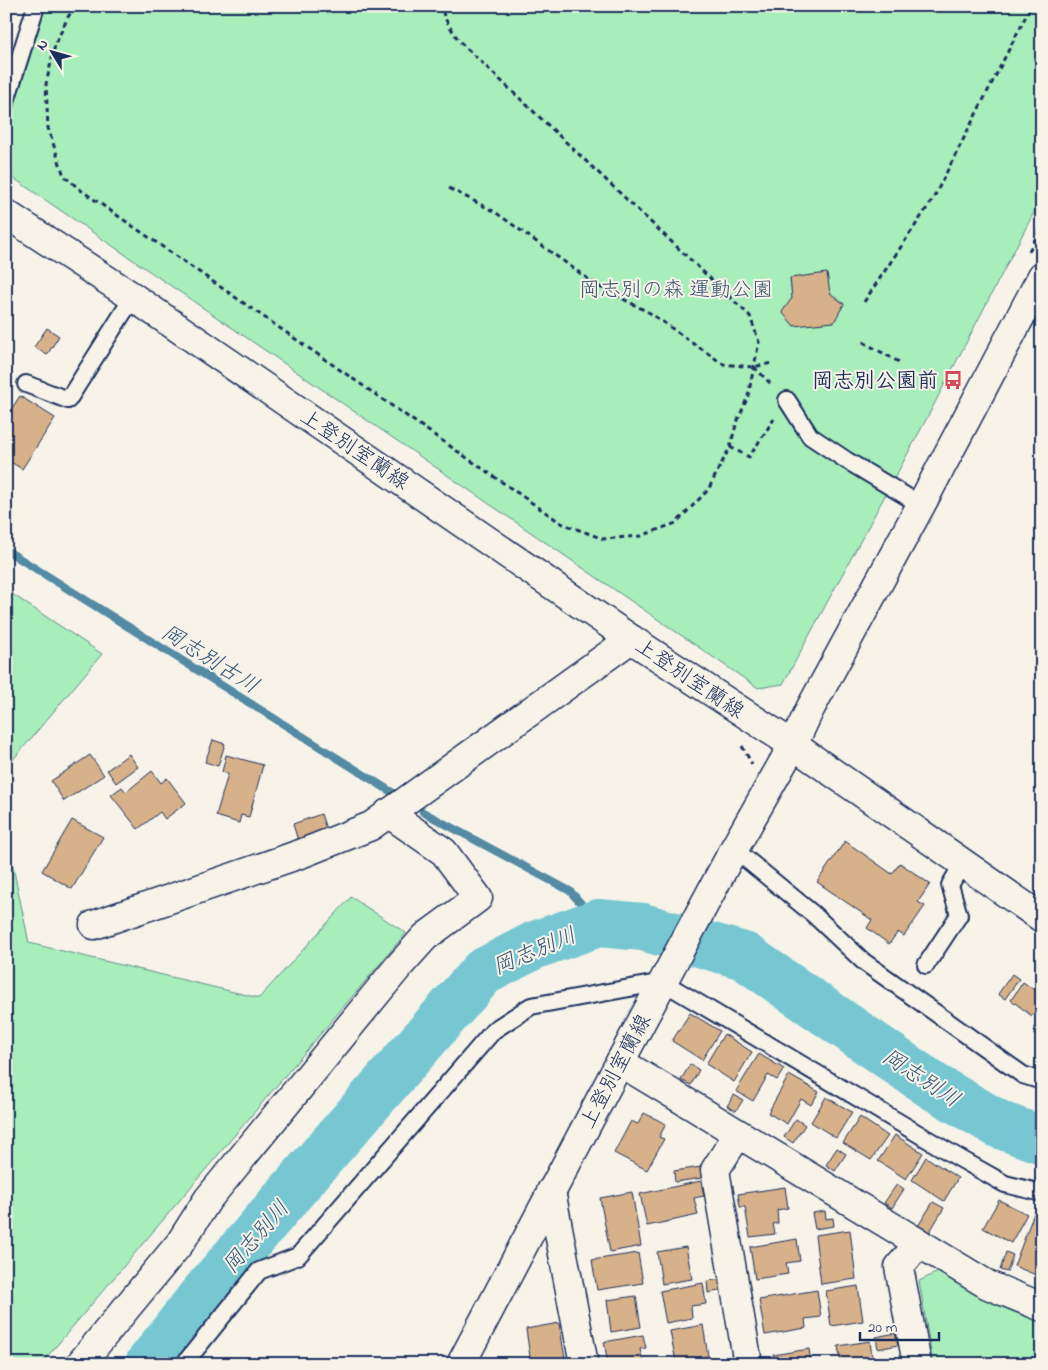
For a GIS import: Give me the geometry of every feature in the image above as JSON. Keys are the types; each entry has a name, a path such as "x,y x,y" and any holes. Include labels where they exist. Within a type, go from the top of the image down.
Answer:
{"street":[{"name":"上登別室蘭線","path":"6,214 133,297 631,639 793,745 721,872 461,1364"},
{"path":"1042,276 921,506 810,709 793,745 1042,918"},
{"path":"94,925 302,853 371,826 631,639"},
{"path":"80,1364 180,1242 208,1199 399,966 425,937 478,898 444,852 388,813"},
{"path":"620,1062 988,1285 1042,1307"},
{"path":"738,1134 715,1170 748,1364"},
{"path":"551,1191 584,1364"},
{"path":"917,1364 899,1267 919,1243"}],"lane":[{"path":"6,101 36,6"},
{"path":"26,384 68,400 133,297"},
{"path":"787,400 810,436 921,506"},
{"path":"734,849 813,914 864,962 1023,1075 1042,1081"},
{"path":"926,965 959,915 950,885 963,864"},
{"path":"184,1364 259,1271 298,1256 494,1030 530,1006 666,976 942,1148 1004,1184 1042,1193"}],"path":[{"path":"75,6 55,45 46,84 48,128 64,176 82,191 561,523 603,539 641,536 676,523 708,490 730,447 736,425 748,396 759,342 750,316 459,41 444,17 442,6"},
{"path":"864,302 933,199 1031,6"},
{"path":"449,188 495,212 598,286 650,313 723,364 753,367 772,363"},
{"path":"863,342 899,362"},
{"path":"730,447 748,457 787,400 753,367"}],"green space":[{"name":"岡志別の森 運動公園","path":"46,6 1042,6 1042,197 927,418 783,684 758,688 6,173 6,133"},
{"path":"6,590 102,654 6,768"},
{"path":"6,833 29,943 259,998 351,897 406,933 41,1364 6,1364"},
{"path":"942,1270 1042,1319 1042,1364 933,1364 919,1281"}],"building":[{"path":"827,273 830,293 844,304 834,322 794,326 782,312 792,298 790,278"},
{"path":"47,328 59,336 47,355 34,347"},
{"path":"20,396 55,418 22,469 6,459 6,417"},
{"path":"213,740 225,744 218,766 205,762"},
{"path":"129,754 138,767 116,783 107,770"},
{"path":"90,755 104,775 64,801 51,781"},
{"path":"226,755 263,765 249,817 241,815 239,823 216,816 228,774 222,772"},
{"path":"152,771 161,783 167,778 186,803 165,819 160,812 138,829 111,795 122,787 126,792"},
{"path":"321,814 328,835 299,844 293,824"},
{"path":"72,820 103,837 72,889 42,871"},
{"path":"845,841 892,874 900,863 930,884 918,902 925,906 904,936 898,932 889,944 867,928 872,920 817,882"},
{"path":"1012,974 1019,979 1005,999 998,994"},
{"path":"1023,982 1042,995 1042,1003 1032,1016 1011,1000"},
{"path":"690,1013 720,1031 702,1060 672,1041"},
{"path":"1042,1032 1042,1043 1037,1040"},
{"path":"724,1034 752,1052 734,1082 706,1064"},
{"path":"759,1054 784,1069 777,1080 768,1075 753,1101 736,1091"},
{"path":"690,1064 699,1070 691,1085 681,1080"},
{"path":"789,1075 819,1092 811,1105 801,1099 787,1124 768,1113"},
{"path":"734,1095 743,1100 736,1111 727,1106"},
{"path":"826,1097 852,1112 836,1138 811,1122"},
{"path":"644,1113 666,1124 659,1137 664,1139 647,1170 614,1153 631,1121 638,1124"},
{"path":"860,1117 888,1136 871,1160 843,1143"},
{"path":"796,1119 805,1125 793,1143 784,1137"},
{"path":"895,1135 923,1153 906,1179 878,1161"},
{"path":"837,1148 846,1154 835,1171 826,1165"},
{"path":"926,1157 958,1178 944,1201 912,1180"},
{"path":"701,1167 702,1178 675,1182 674,1171"},
{"path":"701,1181 704,1196 694,1198 698,1215 647,1226 640,1194"},
{"path":"897,1184 904,1189 892,1208 884,1203"},
{"path":"785,1187 788,1208 777,1210 778,1223 773,1224 775,1234 750,1237 745,1207 740,1207 738,1194"},
{"path":"632,1192 641,1246 610,1252 600,1198"},
{"path":"999,1200 1027,1214 1011,1243 983,1228"},
{"path":"933,1202 944,1208 929,1233 918,1226"},
{"path":"825,1211 826,1219 833,1218 834,1226 815,1229 812,1213"},
{"path":"1034,1213 1042,1216 1042,1260 1036,1275 1014,1266"},
{"path":"850,1230 856,1279 821,1284 815,1235"},
{"path":"797,1239 800,1261 786,1263 788,1274 755,1279 750,1247"},
{"path":"686,1247 692,1279 662,1284 657,1252"},
{"path":"1006,1252 1013,1255 1007,1272 1000,1270"},
{"path":"638,1253 643,1283 597,1290 592,1260"},
{"path":"722,1279 724,1290 708,1293 707,1281"},
{"path":"703,1283 706,1304 691,1306 692,1318 666,1323 660,1291"},
{"path":"858,1286 863,1321 831,1326 826,1291"},
{"path":"817,1290 821,1317 805,1319 806,1328 765,1335 759,1300"},
{"path":"636,1296 641,1327 611,1332 607,1300"},
{"path":"559,1323 566,1364 531,1364 526,1329"},
{"path":"703,1325 708,1356 676,1362 670,1331"},
{"path":"895,1333 898,1345 878,1349 876,1337"},
{"path":"643,1335 646,1348 640,1349 643,1363 608,1364 604,1342"},
{"path":"870,1341 873,1364 841,1364 838,1346"},
{"path":"809,1349 811,1364 774,1364 773,1355"}],"waterway":[{"name":"岡志別古川","path":"6,550 398,796"},
{"name":"岡志別古川","path":"423,812 570,891 598,923"},
{"name":"岡志別川","path":"149,1364 202,1296 483,972 535,945 598,923 643,927 744,956 933,1086 1000,1125 1042,1140"}],"place":[{"name":"岡志別公園前","path":"953,380"}]}
